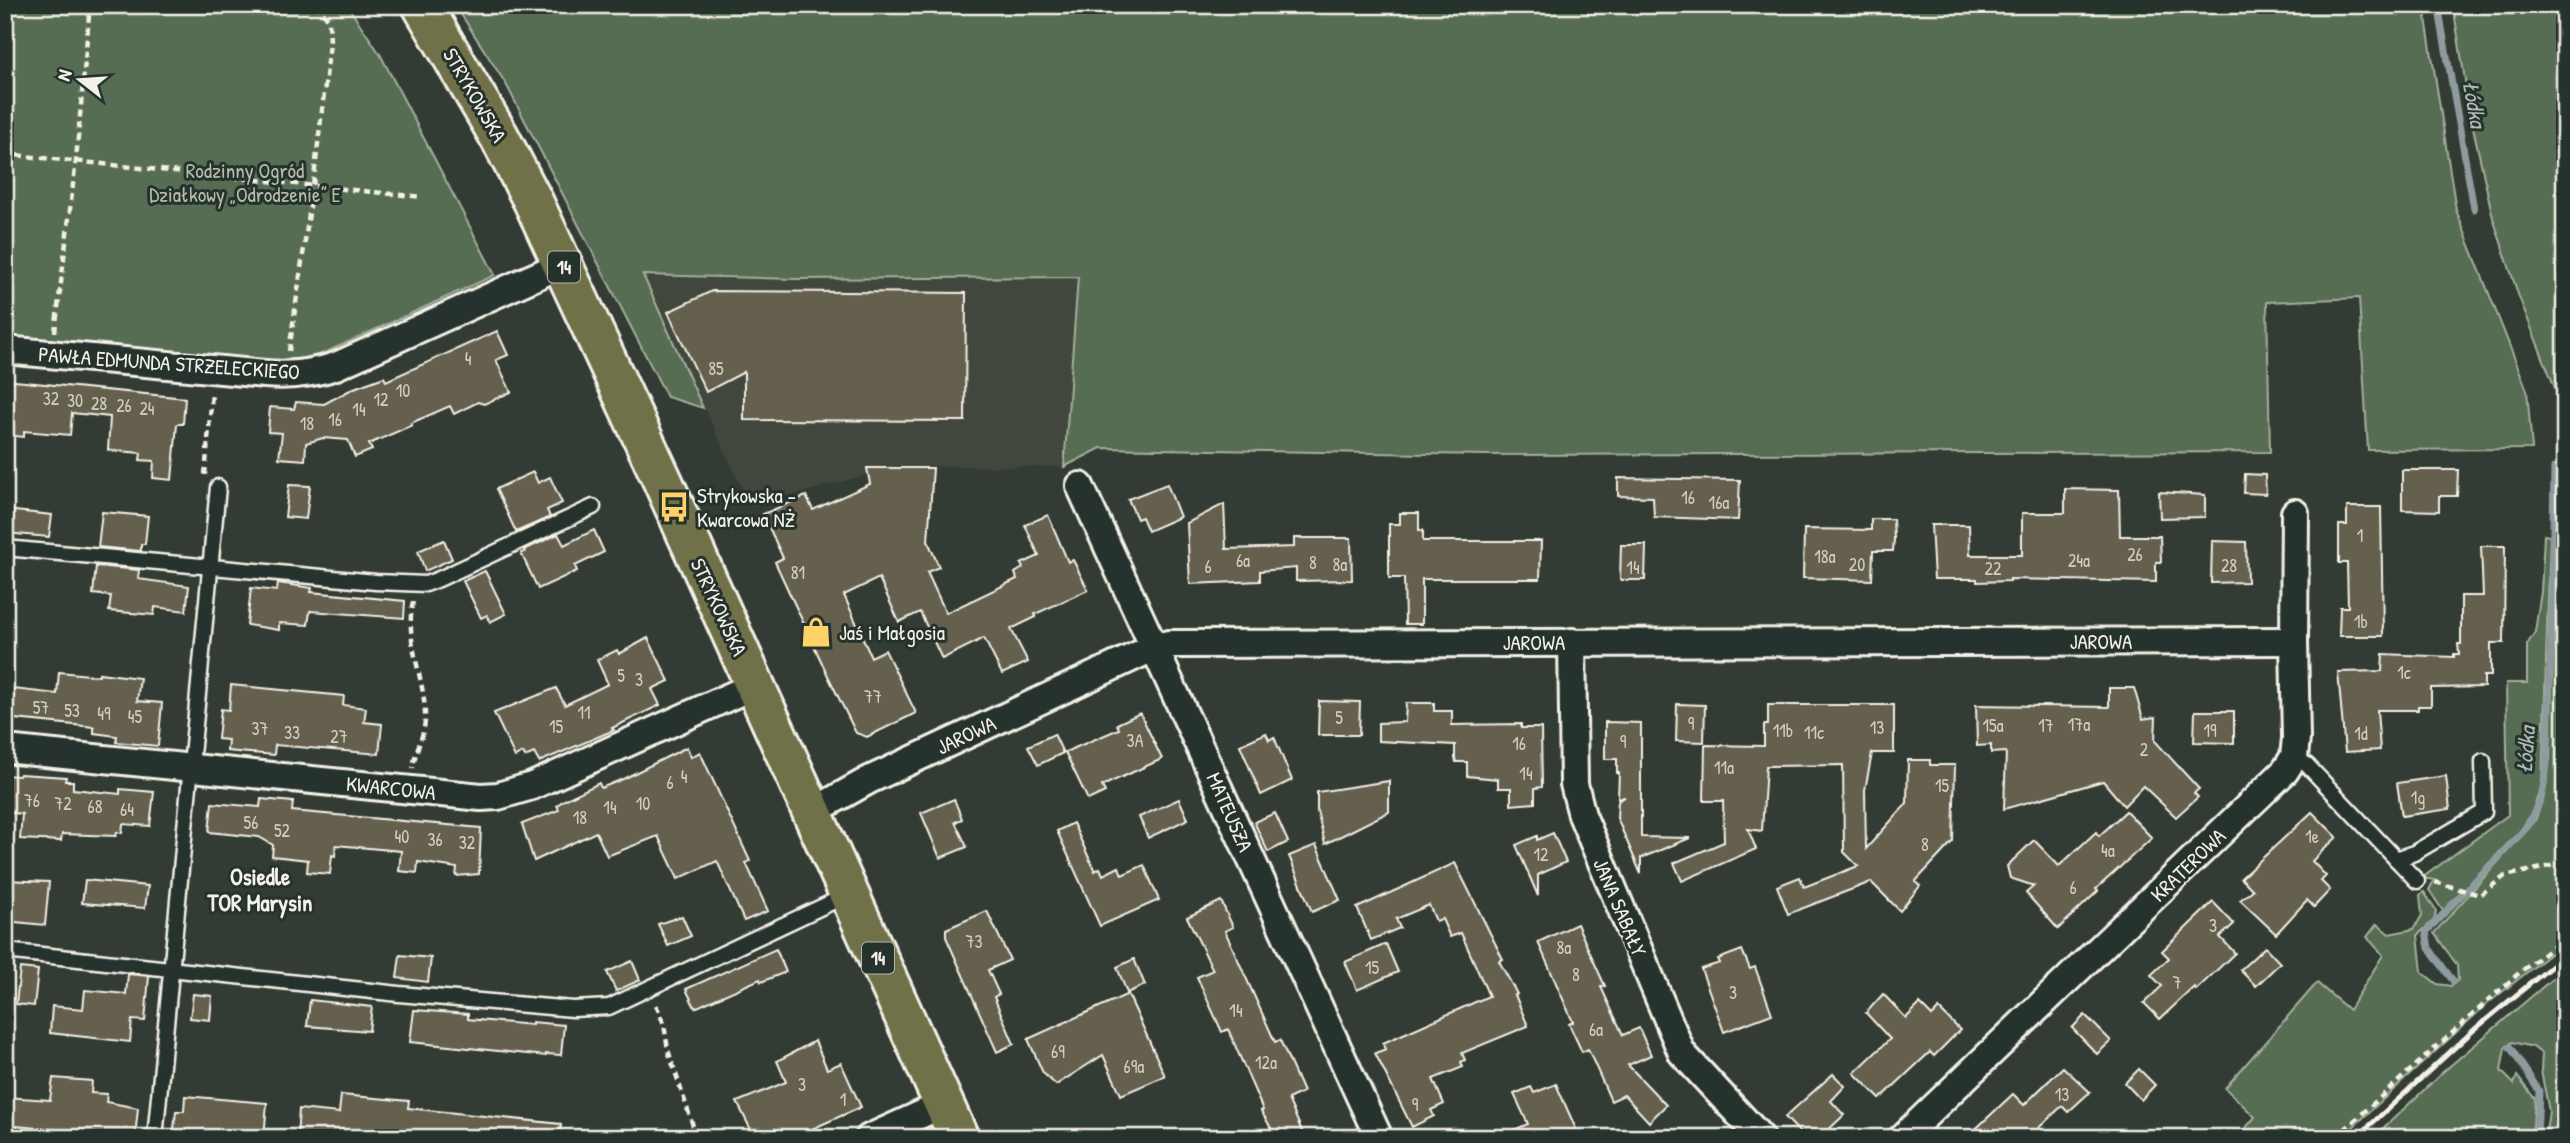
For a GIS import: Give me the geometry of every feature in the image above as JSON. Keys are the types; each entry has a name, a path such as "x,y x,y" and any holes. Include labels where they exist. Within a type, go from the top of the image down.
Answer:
{"main road":[{"name":"STRYKOWSKA","path":"422,5 499,136 563,264 952,1127"}],"street":[{"name":"PAWŁA EDMUNDA STRZELECKIEGO","path":"5,350 287,376 315,373 563,264"},
{"name":"MATEUSZA","path":"1080,486 1379,1138"},
{"path":"2294,757 2295,513"},
{"name":"JAROWA","path":"812,812 869,780 1155,646 1185,642 2294,641"},
{"name":"JANA SABAŁY","path":"1572,642 1574,784 1582,815 1682,1053 1761,1138"},
{"name":"KWARCOWA","path":"5,749 481,797 498,796 514,792 755,685"},
{"name":"KRATEROWA","path":"1902,1138 2272,785 2294,757"},
{"path":"869,1138 952,1127"}],"lane":[{"path":"155,1138 218,487"},
{"path":"5,548 376,582 426,584 593,507"},
{"path":"2294,757 2307,765 2417,881"},
{"path":"2396,859 2414,853 2484,812 2483,761"},
{"path":"5,951 171,967 399,994 573,1009 609,1007 849,894"}],"path":[{"path":"53,354 76,160 90,5"},
{"path":"287,376 330,43 329,20 317,5"},
{"path":"5,154 422,197"},
{"path":"215,369 204,475 218,487"},
{"path":"411,790 415,752 423,736 426,715 409,618 414,597 426,584"},
{"path":"2458,890 2480,895 2505,876 2565,863"},
{"path":"2335,1138 2519,973 2565,939"},
{"path":"649,989 664,1024 668,1049 697,1138"}],"shaded area":[{"path":"642,274 1078,277 1064,467 898,466 751,507"}],"green space":[{"name":"Rodzinny Ogród Działkowy „Odrodzenie” E","path":"5,5 347,5 380,54 495,275 322,354 274,364 5,337"},
{"path":"455,5 2424,5 2456,210 2527,390 2532,449 2368,450 2359,298 2267,302 2270,452 1484,455 1101,448 1064,467 1078,277 797,279 643,275 703,408 667,397 506,84"},
{"path":"2453,5 2565,5 2565,942 2486,1005 2341,1138 2237,1138 2255,1117 2225,1088 2317,983 2349,1010 2383,955 2367,937 2377,924 2389,934 2414,929 2422,915 2420,895 2424,892 2436,911 2434,920 2418,935 2422,972 2437,984 2451,986 2458,980 2457,965 2434,933 2535,821 2545,793 2550,759 2564,436 2557,393 2519,297 2493,218 2471,118"},
{"path":"2544,535 2550,536 2542,785 2531,814 2519,833 2443,911 2429,890 2434,880 2422,878 2508,815 2506,683 2527,683 2527,645 2535,632 2541,592"},
{"path":"2565,968 2565,1138 2545,1138 2549,1111 2541,1071 2542,1054 2533,1047 2512,1042 2505,1048 2501,1071 2514,1084 2517,1076 2535,1099 2532,1138 2373,1138 2444,1071"},
{"path":"927,1124 933,1127 937,1138 889,1138"}],"building":[{"path":"712,291 966,293 965,421 744,420 744,372 706,392 668,312"},
{"path":"497,331 508,355 496,360 511,392 484,404 478,402 454,414 450,406 369,444 372,450 355,457 348,440 323,438 306,443 305,460 279,458 282,433 268,432 270,407 294,409 296,402 324,404 354,388 384,377 386,381"},
{"path":"5,380 185,398 183,424 177,424 172,480 153,478 154,461 140,460 141,453 108,450 110,417 72,413 70,435 24,431 24,437 5,435"},
{"path":"867,468 933,468 928,541 939,567 927,572 946,613 1017,579 1015,573 1023,568 1021,564 1039,556 1025,525 1048,515 1068,562 1073,560 1088,590 1035,614 1036,617 1011,629 1028,662 1002,674 984,638 942,659 920,612 899,622 879,578 844,595 871,657 885,650 916,713 867,737 856,733 829,678 775,562 783,558 763,514 806,496 813,510 870,484"},
{"path":"2402,470 2458,470 2457,496 2439,496 2439,511 2402,510"},
{"path":"533,472 538,483 550,477 562,503 547,510 550,517 516,532 496,489"},
{"path":"2245,474 2265,475 2266,494 2244,493"},
{"path":"1618,478 1740,480 1738,520 1654,517 1653,497 1618,496"},
{"path":"1167,484 1180,517 1148,531 1142,517 1137,519 1128,499"},
{"path":"289,485 310,486 306,519 285,517"},
{"path":"2065,489 2119,490 2120,536 2160,536 2161,562 2156,562 2156,582 2010,579 1977,582 1977,579 1934,579 1931,525 1969,525 1970,555 2022,555 2022,513 2065,513"},
{"path":"2159,492 2205,495 2205,517 2160,518"},
{"path":"1224,504 1226,549 1294,547 1294,538 1351,538 1352,580 1296,581 1296,568 1260,571 1260,581 1190,584 1187,523"},
{"path":"2347,507 2381,507 2383,636 2339,636 2340,607 2348,607 2347,563 2339,563 2339,525 2347,525"},
{"path":"5,510 52,515 49,537 5,533"},
{"path":"102,512 148,516 145,544 141,544 141,551 98,547"},
{"path":"1400,513 1419,513 1419,530 1423,530 1423,541 1541,541 1540,579 1422,579 1422,624 1405,624 1404,578 1389,578 1389,524 1400,524"},
{"path":"1871,519 1893,519 1894,539 1893,551 1873,551 1872,580 1803,578 1804,529 1871,530"},
{"path":"594,530 604,552 575,566 577,571 538,589 521,553 558,534 564,545"},
{"path":"444,540 452,559 425,571 418,551"},
{"path":"2212,541 2246,542 2247,582 2211,583"},
{"path":"1621,545 1646,545 1645,580 1620,580"},
{"path":"2481,546 2505,546 2504,643 2491,643 2491,676 2484,676 2484,687 2431,688 2431,706 2418,706 2418,710 2377,710 2380,750 2345,752 2338,672 2382,671 2383,654 2454,657 2454,654 2459,654 2461,596 2483,596"},
{"path":"96,566 139,570 138,579 189,586 186,611 155,607 154,615 109,611 111,596 93,594"},
{"path":"485,571 506,614 490,622 487,615 481,618 463,581"},
{"path":"278,583 312,588 311,592 405,601 404,618 310,611 308,625 279,623 279,630 247,625 251,588 277,591"},
{"path":"648,638 669,681 652,689 660,705 612,728 614,730 539,762 534,753 525,757 523,753 515,757 494,713 556,688 565,705 608,684 597,660 617,650 619,654"},
{"path":"59,672 140,678 137,701 162,703 158,746 116,742 117,736 94,733 94,727 5,718 5,688 57,694"},
{"path":"231,685 344,696 343,705 366,708 364,722 382,724 379,754 275,745 274,755 227,751 228,740 218,739 221,709 229,710"},
{"path":"2109,688 2134,688 2143,719 2156,717 2155,741 2199,789 2194,793 2198,797 2176,817 2143,786 2124,806 2103,781 2004,809 2006,752 1991,753 1991,745 1977,746 1976,705 2109,707"},
{"path":"1319,701 1360,702 1359,735 1318,735"},
{"path":"1406,703 1434,703 1434,711 1452,711 1452,725 1521,724 1521,728 1541,728 1542,787 1535,788 1535,803 1511,805 1511,788 1498,788 1498,779 1467,776 1467,762 1456,762 1455,745 1378,741 1378,723 1405,722"},
{"path":"1677,704 1705,705 1704,742 1676,741"},
{"path":"1768,705 1894,705 1894,753 1872,753 1865,790 1866,849 1907,803 1908,760 1930,760 1930,765 1955,765 1953,841 1915,882 1920,886 1900,911 1871,882 1788,914 1777,886 1800,877 1804,887 1858,866 1844,852 1843,765 1766,766 1762,831 1748,829 1756,849 1682,881 1674,863 1724,842 1723,801 1704,801 1705,745 1764,746"},
{"path":"2195,711 2234,711 2234,743 2194,742"},
{"path":"1140,713 1162,759 1102,786 1105,792 1088,800 1065,752 1119,729 1117,724"},
{"path":"1605,722 1641,723 1641,837 1690,838 1641,858 1641,874 1617,818 1618,801 1625,797 1618,798 1617,759 1605,759"},
{"path":"1266,733 1269,740 1274,737 1292,780 1261,795 1240,745"},
{"path":"1054,734 1063,753 1038,765 1028,746"},
{"path":"687,747 691,757 700,752 750,861 746,863 768,911 744,921 717,861 678,879 658,836 607,856 596,832 534,861 522,824 559,810 557,805 564,800 599,783 601,788"},
{"path":"5,775 66,777 65,781 73,781 73,789 120,794 120,789 154,792 150,826 123,824 122,833 117,832 116,836 62,834 61,841 20,839 22,814 5,812"},
{"path":"2446,776 2450,809 2402,816 2397,783"},
{"path":"1389,781 1389,812 1325,844 1317,811 1317,792"},
{"path":"261,799 293,802 292,811 481,828 479,874 456,876 457,868 418,862 417,873 399,871 401,851 336,845 330,874 307,872 308,860 272,856 273,845 259,837 209,832 212,803 260,807"},
{"path":"954,799 962,819 955,822 967,847 940,858 921,813"},
{"path":"1179,799 1188,819 1148,838 1139,817"},
{"path":"2126,811 2152,838 2096,889 2098,891 2058,929 2026,893 2034,886 2010,878 2007,866 2034,840 2059,866 2096,832 2099,836"},
{"path":"2312,812 2337,837 2312,861 2326,876 2321,881 2330,890 2314,907 2307,900 2276,934 2240,900 2253,890 2241,878"},
{"path":"1275,813 1288,842 1268,852 1254,822"},
{"path":"1073,823 1095,871 1100,868 1103,875 1119,867 1122,875 1144,865 1159,900 1100,926 1057,831"},
{"path":"1553,833 1566,862 1538,875 1538,896 1516,845"},
{"path":"1316,845 1340,900 1312,912 1289,856"},
{"path":"1455,863 1503,959 1499,961 1517,994 1515,995 1528,1026 1462,1053 1465,1060 1461,1062 1463,1067 1433,1079 1444,1104 1431,1110 1434,1116 1412,1127 1375,1053 1386,1049 1383,1043 1489,996 1461,933 1450,937 1442,919 1436,921 1429,905 1396,919 1400,928 1371,940 1357,908"},
{"path":"5,880 49,882 45,925 5,921"},
{"path":"85,880 148,886 145,908 82,903"},
{"path":"1221,901 1233,927 1225,931 1275,1042 1280,1040 1303,1092 1288,1099 1305,1138 1277,1138 1261,1111 1263,1110 1228,1029 1222,1032 1197,977 1213,970 1187,917"},
{"path":"2213,902 2234,924 2220,937 2235,953 2160,1019 2144,1003 2162,986 2151,975 2169,958 2162,951"},
{"path":"987,911 1010,960 988,970 999,994 994,997 1014,1044 997,1052 946,937 946,929"},
{"path":"682,916 691,936 668,946 658,924"},
{"path":"1577,924 1605,986 1601,987 1623,1035 1639,1028 1651,1055 1628,1065 1666,1105 1649,1122 1624,1095 1611,1101 1588,1049 1582,1052 1569,1024 1573,1022 1538,942"},
{"path":"1386,944 1398,972 1357,990 1345,962"},
{"path":"2265,947 2280,963 2256,986 2240,970"},
{"path":"776,949 786,972 761,982 760,979 695,1008 686,989"},
{"path":"1742,950 1750,969 1755,967 1772,1014 1724,1032 1701,969 1720,963 1718,959"},
{"path":"400,955 431,958 428,982 397,978"},
{"path":"1134,959 1145,985 1127,993 1117,967"},
{"path":"632,961 640,980 616,991 607,972"},
{"path":"20,968 38,970 34,1006 16,1004"},
{"path":"128,974 149,976 145,1021 132,1020 130,1042 50,1033 52,1006 83,1009 85,990 126,994"},
{"path":"193,994 212,996 210,1020 190,1018"},
{"path":"1128,994 1165,1076 1121,1095 1103,1055 1056,1085 1043,1073 1028,1039"},
{"path":"1883,994 1906,1018 1920,1004 1932,1016 1939,1009 1960,1030 1934,1056 1930,1052 1880,1099 1854,1073 1890,1039 1866,1013"},
{"path":"310,1000 372,1007 369,1031 307,1026"},
{"path":"414,1010 468,1014 468,1019 564,1025 561,1055 546,1056 410,1042"},
{"path":"2085,1015 2111,1041 2097,1054 2072,1028"},
{"path":"815,1041 827,1069 841,1063 861,1107 792,1138 755,1138 737,1102 786,1082 777,1061"},
{"path":"2063,1067 2090,1092 2068,1112 2062,1106 2028,1138 1966,1138 2013,1094 2024,1105"},
{"path":"2139,1069 2155,1085 2141,1100 2125,1083"},
{"path":"1833,1074 1845,1086 1831,1101 1844,1115 1820,1138 1805,1138 1785,1117"},
{"path":"53,1078 92,1081 91,1093 107,1094 106,1102 138,1108 135,1137 5,1125 5,1097 50,1100"},
{"path":"1556,1084 1580,1138 1496,1138 1528,1124 1514,1094 1531,1087 1534,1093"},
{"path":"341,1095 409,1101 408,1108 561,1124 560,1138 297,1138 299,1109 339,1113"},
{"path":"185,1096 267,1103 264,1138 173,1138 176,1111 184,1111"}],"waterway":[{"name":"Łódka","path":"2438,5 2474,209"},
{"name":"Łódka","path":"2453,981 2429,948 2426,932 2527,827 2541,799 2546,771 2551,649 2554,468"},
{"name":"Łódka","path":"2510,1047 2539,1091 2537,1138"}],"railway":[{"path":"2356,1138 2475,1029 2565,955"}],"place":[{"name":"Strykowska - Kwarcowa NŻ","path":"674,507"},
{"name":"Jaś i Małgosia","path":"816,632"}],"district":[{"name":"Osiedle TOR Marysin","path":"260,889"}]}
